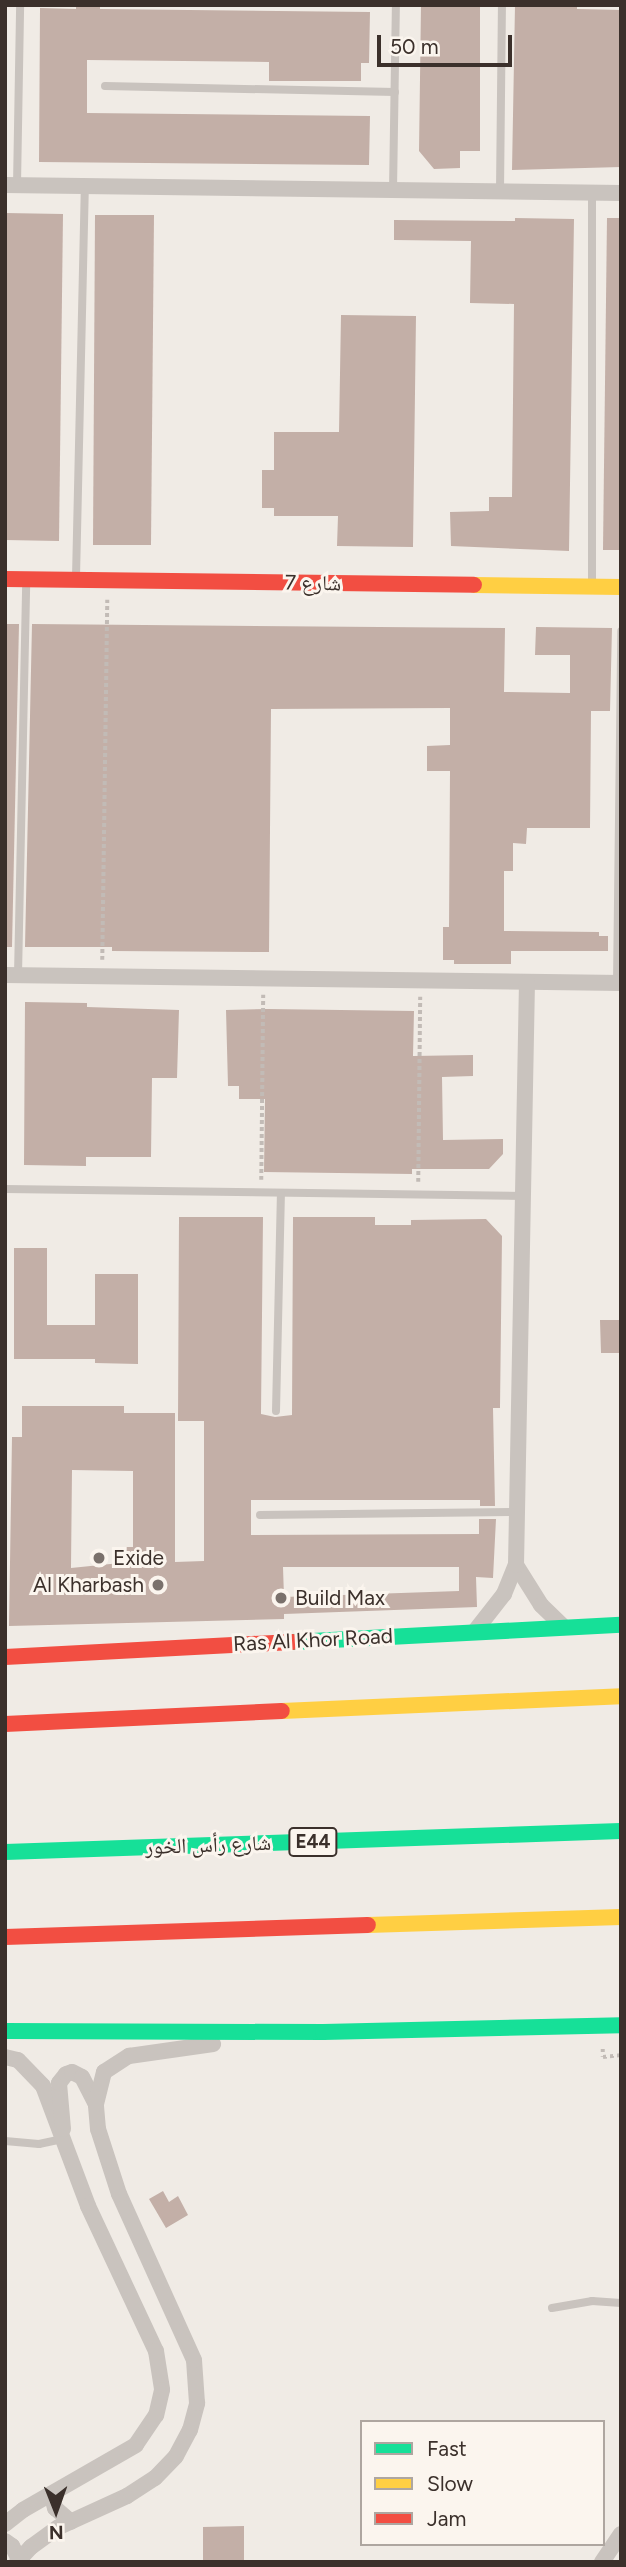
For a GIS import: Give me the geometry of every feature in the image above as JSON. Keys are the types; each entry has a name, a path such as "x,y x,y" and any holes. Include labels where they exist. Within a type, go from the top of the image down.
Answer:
{"main road":[{"name":"شارع 7","path":"5,579 621,587"},
{"name":"Ras Al Khor Road","path":"5,1657 621,1625"},
{"path":"5,1724 621,1696"},
{"name":"شارع رأس الخور","path":"5,1852 621,1831"},
{"path":"5,1937 621,1917"},
{"path":"553,1920 621,1933"},
{"path":"5,2031 323,2032 621,2025"}],"street":[{"path":"11,186 621,193"},
{"path":"11,975 619,983"},
{"path":"475,1631 500,1601 516,1564 527,982"},
{"path":"516,1564 541,1605 564,1627"},
{"path":"5,2541 12,2546 18,2561 44,2536 127,2496 155,2478 184,2444 197,2403 194,2360 119,2194 98,2129 96,2104 104,2071 129,2056 165,2048 323,2032"},
{"path":"5,2057 18,2060 43,2086 88,2206 156,2351 162,2390 156,2415 136,2445 23,2510 5,2524"},
{"path":"62,2139 63,2118 59,2088 62,2077 72,2072 82,2077 96,2104"},
{"path":"51,2494 55,2508 71,2522"},
{"path":"602,2562 621,2534"}],"lane":[{"path":"11,186 20,5"},
{"path":"393,190 396,5"},
{"path":"500,191 502,5"},
{"path":"105,86 395,92"},
{"path":"76,580 85,186"},
{"path":"592,193 592,586"},
{"path":"11,975 26,579"},
{"path":"619,983 621,631"},
{"path":"5,1189 525,1196"},
{"path":"276,1411 281,1193"},
{"path":"260,1516 517,1512"},
{"path":"5,2141 39,2144 62,2139"},
{"path":"552,2308 592,2301 621,2303"}],"path":[{"path":"102,976 107,580"},
{"path":"261,1193 263,978"},
{"path":"418,1195 421,981"}],"building":[{"path":"76,5 100,5 100,9 370,12 369,63 361,63 361,81 269,81 269,62 87,60 87,113 370,116 369,165 39,162 40,8 76,9"},
{"path":"421,5 480,5 480,151 460,151 460,168 434,169 419,151"},
{"path":"515,5 577,5 577,9 621,10 621,167 512,170"},
{"path":"5,213 63,214 59,541 5,540"},
{"path":"95,215 154,215 151,545 93,545"},
{"path":"515,218 574,219 569,551 451,546 450,512 489,511 489,497 512,497 514,304 470,303 471,241 394,240 394,220 515,221"},
{"path":"607,218 621,218 621,550 603,550"},
{"path":"341,315 416,316 413,547 337,546 338,516 274,516 274,508 262,508 262,470 274,470 274,432 339,432"},
{"path":"5,624 19,624 12,947 5,947"},
{"path":"32,624 505,628 504,692 570,693 570,655 535,655 536,627 612,628 610,711 591,711 590,828 527,828 526,844 513,843 513,871 504,871 504,931 599,932 599,936 608,936 608,951 511,951 511,964 454,964 454,960 443,960 443,927 449,927 450,771 427,771 427,746 450,745 450,708 271,709 269,952 112,951 112,947 25,947"},
{"path":"25,1002 87,1003 87,1007 179,1010 177,1078 152,1078 151,1157 86,1157 86,1166 24,1165"},
{"path":"226,1010 414,1011 413,1056 473,1055 473,1076 442,1077 443,1140 503,1139 503,1154 489,1169 412,1169 412,1174 264,1172 265,1099 239,1099 239,1086 228,1086"},
{"path":"179,1217 263,1217 261,1414 275,1417 292,1415 293,1217 375,1217 375,1225 411,1225 411,1220 486,1219 502,1236 500,1408 493,1408 495,1506 480,1506 480,1500 251,1500 251,1535 479,1534 479,1519 496,1519 493,1578 476,1577 477,1607 284,1614 284,1619 9,1626 12,1437 22,1437 22,1406 124,1406 124,1413 175,1413 175,1562 204,1561 204,1421 178,1421","holes":["72,1470 133,1471 133,1547 120,1547 120,1563 71,1568","283,1567 459,1567 459,1591 284,1597"]},
{"path":"14,1248 47,1248 47,1325 95,1325 95,1274 138,1274 138,1364 95,1363 95,1359 14,1359"},
{"path":"600,1320 621,1320 621,1353 601,1353"},
{"path":"163,2191 169,2202 178,2196 188,2215 166,2228 149,2199"},
{"path":"244,2526 244,2562 203,2562 203,2527"}],"traffic: fast":[{"path":"293,1642 621,1625"},
{"path":"5,1852 621,1831"},
{"path":"5,2031 323,2032 621,2025"}],"traffic: slow":[{"path":"474,585 621,587"},
{"path":"282,1711 621,1696"},
{"path":"368,1925 621,1917"}],"traffic: jam":[{"path":"5,579 474,585"},
{"path":"5,1657 293,1642"},
{"path":"5,1724 282,1711"},
{"path":"5,1937 368,1925"}],"place":[{"name":"Exide","path":"99,1558"},
{"name":"Al Kharbash","path":"158,1585"},
{"name":"Build Max","path":"281,1598"}]}
